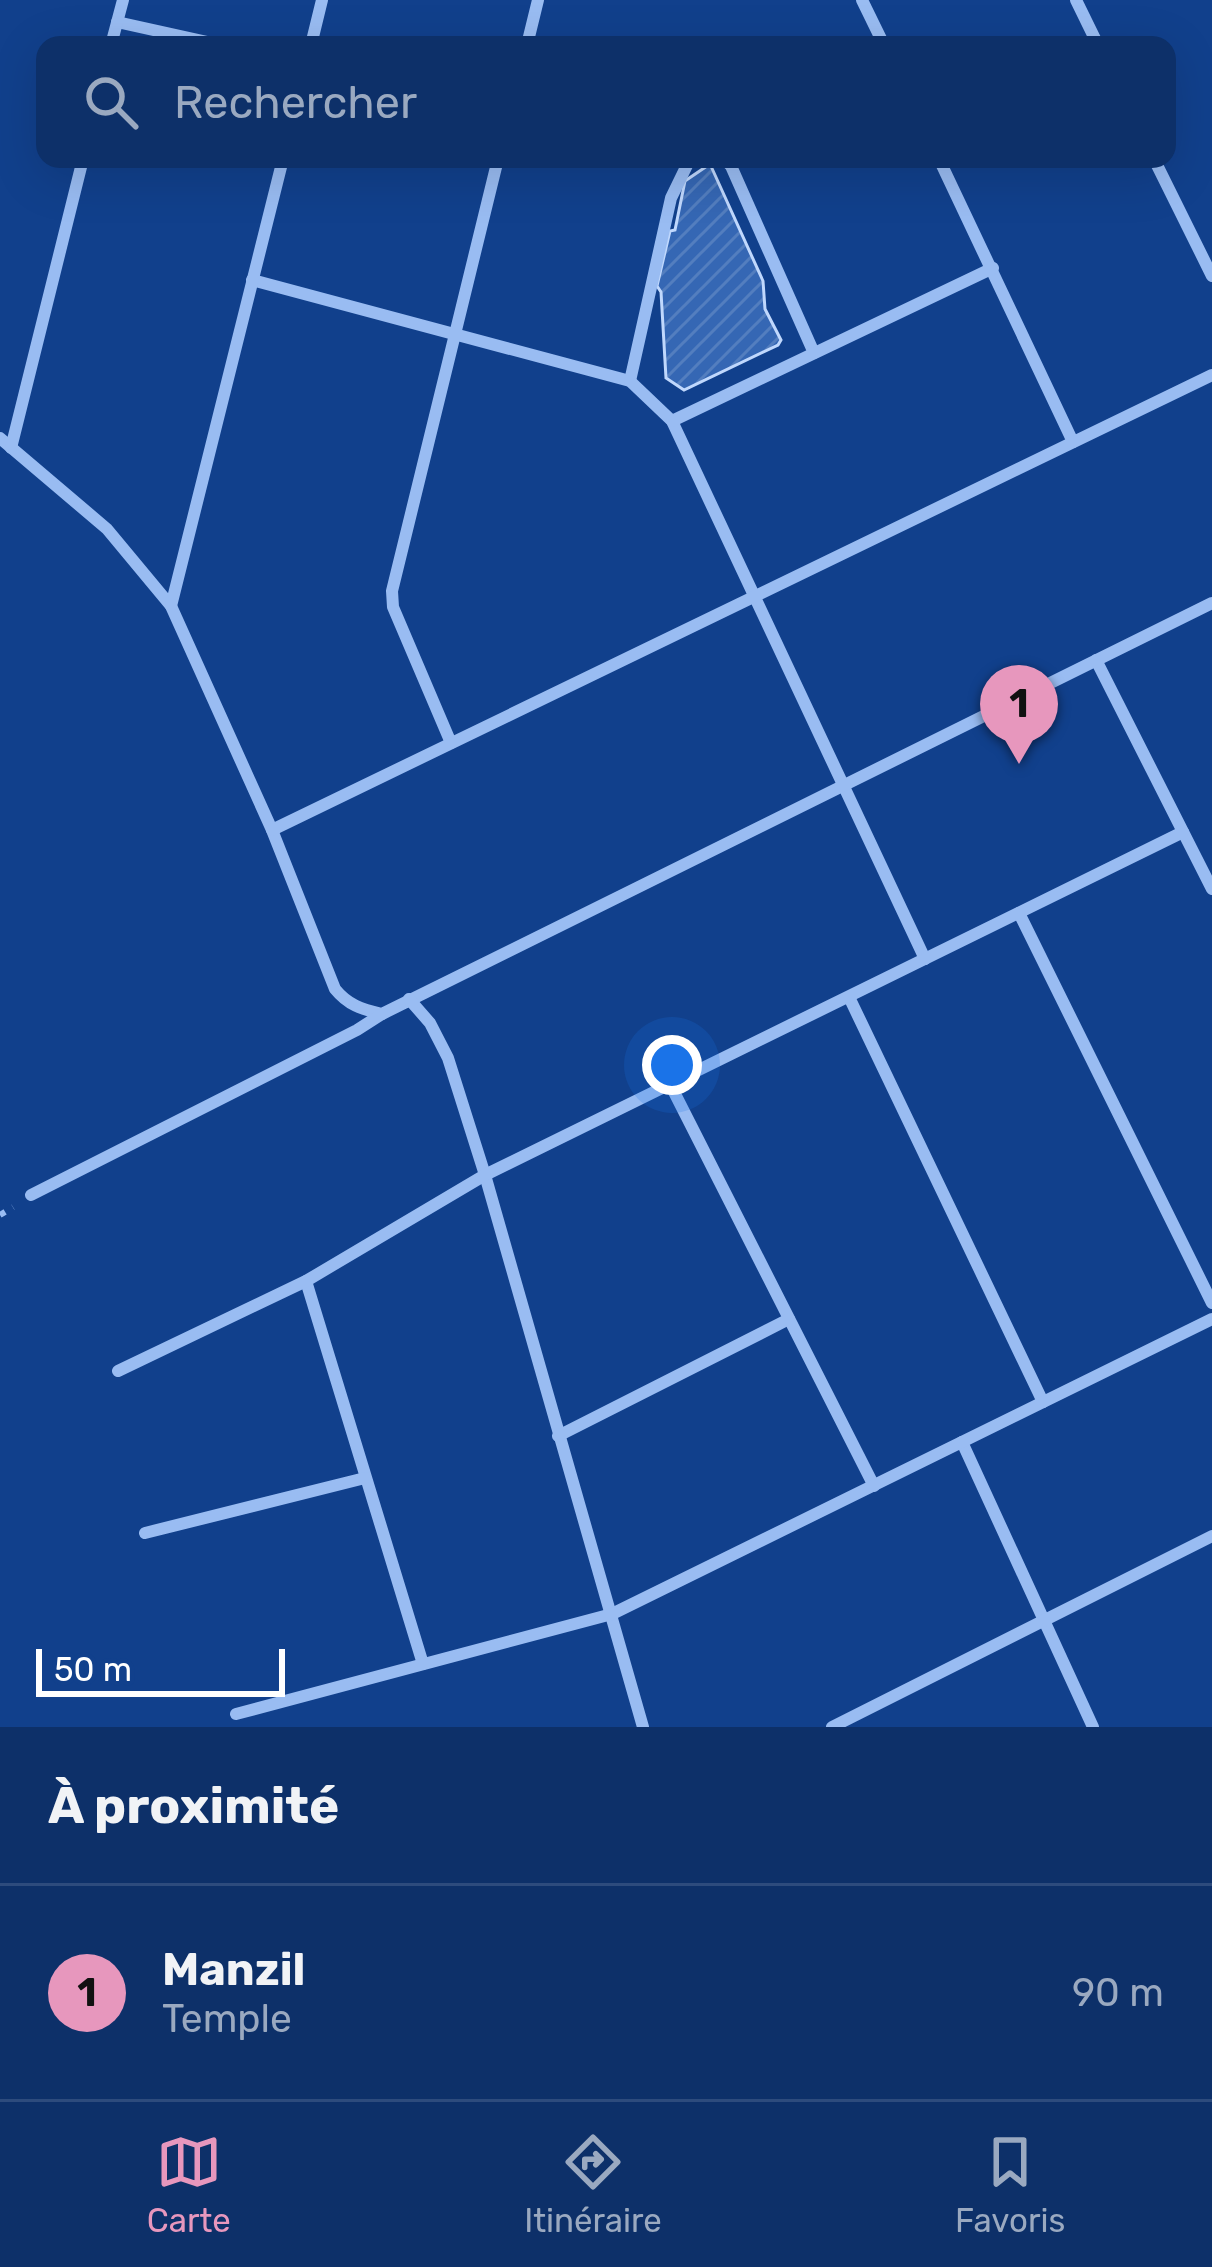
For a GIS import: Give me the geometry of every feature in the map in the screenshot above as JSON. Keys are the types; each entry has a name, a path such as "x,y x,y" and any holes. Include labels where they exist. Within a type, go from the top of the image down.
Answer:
{"street":[{"path":"113,36 123,0"},
{"path":"313,36 322,0"},
{"path":"529,36 538,0"},
{"path":"862,0 880,36"},
{"path":"1076,0 1094,36"},
{"path":"117,22 180,36"},
{"path":"81,168 6,443 107,529 171,606 272,830 334,989 358,1009 382,1014"},
{"path":"171,606 281,168"},
{"path":"451,743 393,608 392,591 496,168"},
{"path":"630,382 671,198 686,168"},
{"path":"732,168 814,353"},
{"path":"943,168 1073,442"},
{"path":"1158,168 1212,276"},
{"path":"672,421 992,268"},
{"path":"252,280 630,382 672,421 926,959"},
{"path":"272,830 1212,375"},
{"path":"31,1195 409,999 1212,602"},
{"path":"1096,660 1212,889"},
{"path":"118,1371 306,1281 485,1175 1184,832"},
{"path":"1019,913 1207,1280 1212,1303"},
{"path":"849,997 1043,1402"},
{"path":"409,999 430,1023 448,1058 643,1727"},
{"path":"670,1084 874,1486"},
{"path":"306,1281 423,1664"},
{"path":"558,1436 789,1319"},
{"path":"236,1714 612,1614 1212,1319"},
{"path":"962,1442 1094,1727"},
{"path":"145,1533 365,1478"},
{"path":"832,1727 1212,1536"}],"building":[{"path":"712,168 763,281 765,309 781,340 684,390 666,378 657,286 685,181"}],"place":[{"name":"Manzil","path":"1019,764"}]}
